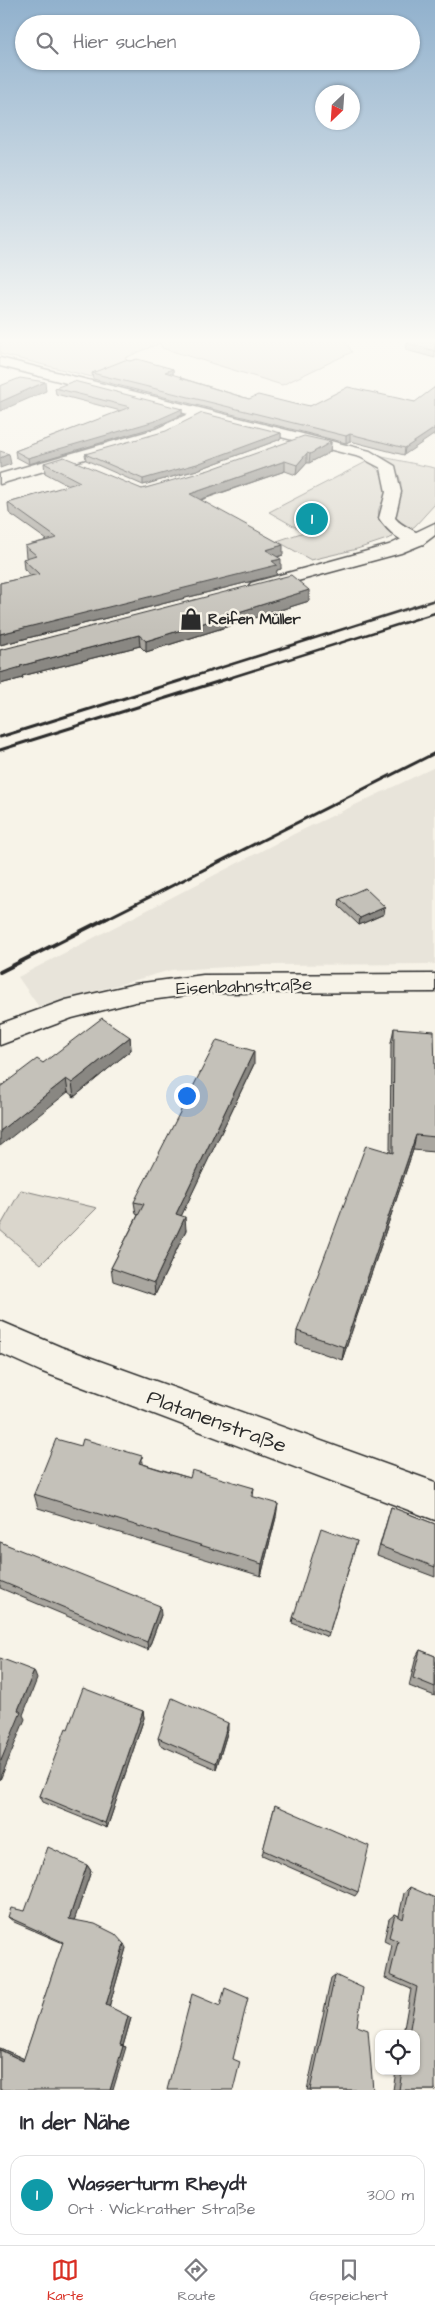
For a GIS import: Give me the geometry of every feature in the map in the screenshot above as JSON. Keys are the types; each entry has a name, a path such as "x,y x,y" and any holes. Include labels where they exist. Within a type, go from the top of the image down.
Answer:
{"street":[{"path":"0,479 146,437"},
{"path":"296,437 365,454 388,466 394,484 394,496 387,518 396,529 417,540"},
{"path":"281,447 302,438"},
{"path":"66,460 83,468"},
{"path":"243,591 386,552 417,540 435,528"},
{"name":"Eisenbahnstraße","path":"0,1035 66,1010 135,993 203,984 435,983"},
{"name":"Platanenstraße","path":"0,1336 52,1360 435,1501"}],"shaded area":[{"path":"373,455 435,468 435,504 412,528 397,524 394,515 401,491 400,478 397,472 389,463"},
{"path":"368,461 379,471 385,480 386,495 379,507 378,513 381,522 393,537 357,549 311,560 277,541 304,532 269,512"},
{"path":"435,767 435,964 266,965 171,970 39,1007 18,977 296,833"},
{"path":"21,1190 97,1208 41,1264 0,1230"}],"building":[{"path":"53,437 102,437 28,458 15,451"},
{"path":"147,437 271,437 197,464 143,479 85,454"},
{"path":"303,437 331,442 310,454 307,453 297,465 285,461 190,494 283,545 266,550 281,559 272,561 277,565 0,634 0,583 39,574 23,559 36,555 25,546 57,538 8,503 80,482 44,463 64,457 142,489 209,470"},
{"path":"360,437 422,437 405,448"},
{"path":"0,451 9,454 0,458"},
{"path":"291,575 309,590 146,641 139,635 0,673 0,650"},
{"path":"365,888 385,907 360,918 340,899"},
{"path":"102,1018 130,1037 72,1083 66,1079 0,1131 0,1087 37,1059 43,1063"},
{"path":"394,1028 434,1031 435,1137 416,1135 344,1347 297,1331 366,1145 393,1153"},
{"path":"217,1040 254,1051 176,1214 185,1217 154,1283 111,1268 144,1204 134,1202"},
{"path":"56,1439 81,1446 83,1439 142,1456 139,1463 165,1471 190,1478 192,1470 254,1488 251,1496 278,1504 262,1564 34,1494"},
{"path":"391,1507 435,1524 435,1567 380,1546"},
{"path":"321,1528 357,1541 329,1633 293,1618"},
{"path":"0,1542 160,1606 147,1642 0,1581"},
{"path":"420,1650 435,1656 435,1687 413,1678"},
{"path":"0,1658 34,1671 18,1710 21,1712 0,1763"},
{"path":"83,1688 143,1711 105,1823 40,1796"},
{"path":"172,1698 228,1723 216,1763 158,1738"},
{"path":"275,1805 369,1846 358,1892 263,1850"},
{"path":"48,1847 87,1865 69,1919 95,1924 115,1934 124,1944 106,2005 128,2016 120,2045 123,2046 110,2090 0,2090 0,2050 23,2061 63,1942 8,1917 11,1908 25,1911"},
{"path":"410,1887 435,1898 435,2090 399,2090 401,2075 420,2075 420,2030 410,2030 417,1987 390,1975 398,1941 389,1937 395,1914 403,1919"},
{"path":"335,1975 363,1988 357,2026 368,2030 373,2090 310,2090"},
{"path":"225,1988 248,1998 233,2059 240,2062 233,2090 167,2090 192,1994 220,2006"}],"railway":[{"path":"185,679 435,600"},
{"path":"226,679 435,613"},
{"path":"0,737 189,678"},
{"path":"0,750 230,678"},
{"path":"106,919 435,753"},
{"path":"0,972 109,917"}],"place":[{"name":"Wasserturm Rheydt","path":"312,519"},
{"name":"Reifen Müller","path":"191,619"}]}
